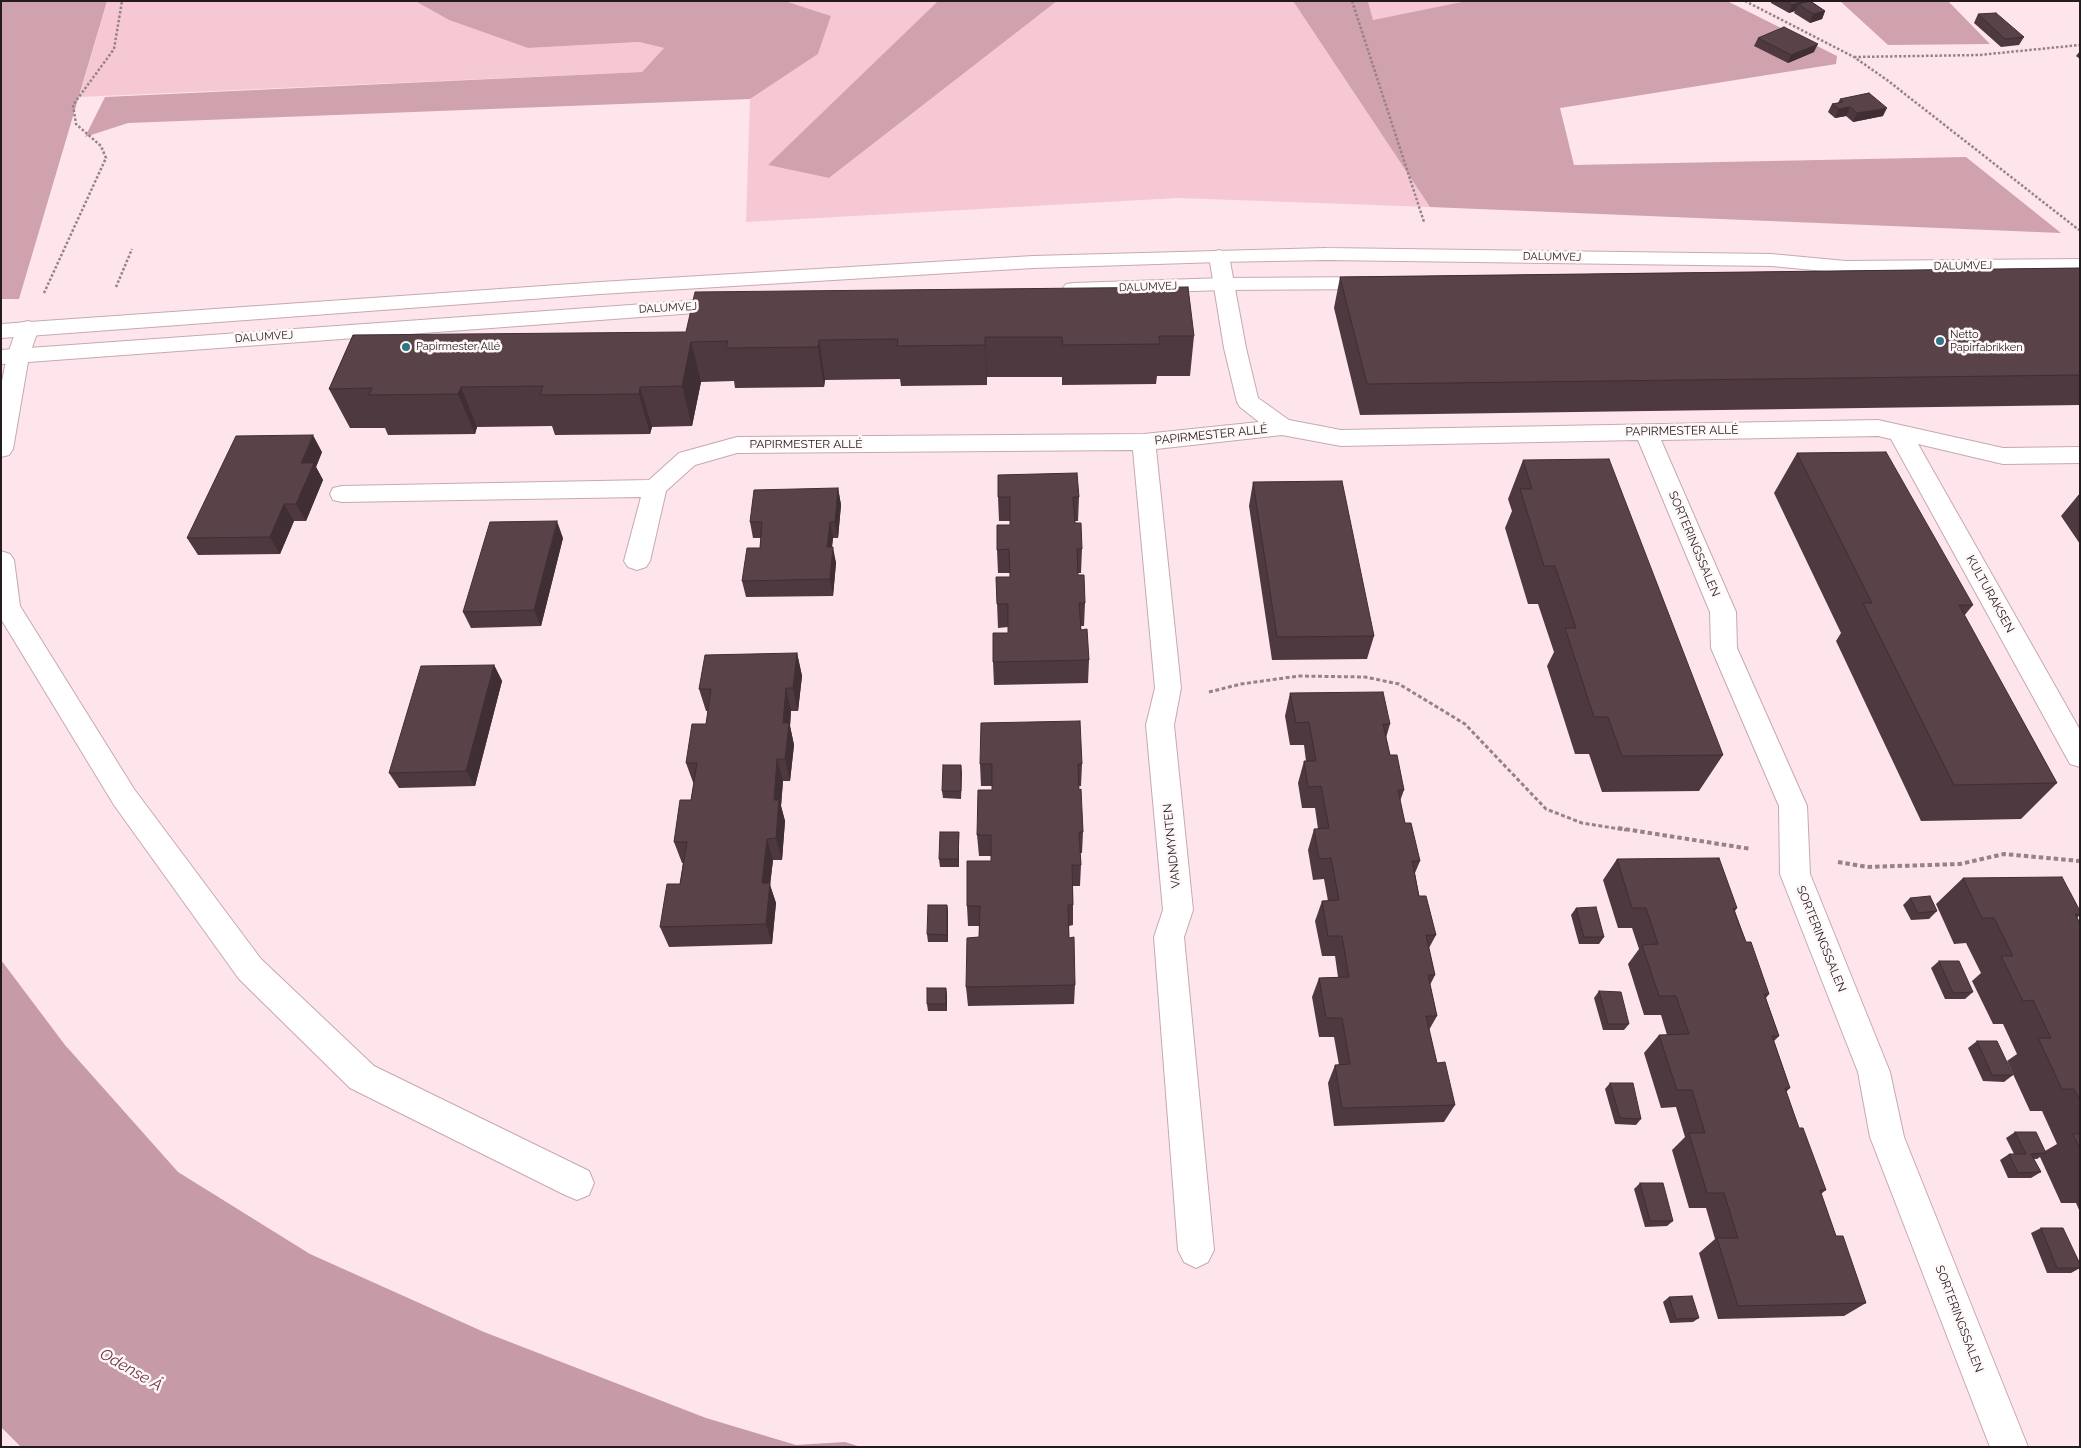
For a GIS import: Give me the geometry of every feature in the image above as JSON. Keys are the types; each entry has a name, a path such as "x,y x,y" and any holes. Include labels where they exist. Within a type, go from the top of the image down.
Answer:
{"street":[{"name":"DALUMVEJ","path":"1,331 600,288 1033,262 1219,256 1434,256 1771,260 1846,267 2080,264"},
{"name":"PAPIRMESTER ALLÉ","path":"1219,256 1235,348 1248,402 1282,426"},
{"name":"DALUMVEJ","path":"1775,280 1785,280 1846,267"},
{"name":"DALUMVEJ","path":"1054,290 1224,284 1391,283"},
{"name":"DALUMVEJ","path":"10,357 568,315 752,304"},
{"path":"1,449 10,357 28,328"},
{"name":"PAPIRMESTER ALLÉ","path":"655,488 688,459 737,445 1144,442 1282,426 1341,438 1878,428 2004,456 2080,455"},
{"name":"SORTERINGSSALEN","path":"1646,431 1723,612 1724,648 1793,806 1795,874 1874,1072 1887,1137 2009,1447"},
{"name":"KULTURAKSEN","path":"1900,433 2080,756"},
{"name":"VANDMYNTEN","path":"1144,442 1168,688 1160,725 1178,910 1169,937 1196,1250"},
{"path":"342,494 655,488 637,561"},
{"path":"1,560 7,607 124,797 250,969 362,1077 577,1183"}],"path":[{"path":"28,328 106,158 101,146 76,124 73,105 114,49 122,1"},
{"path":"1352,1 1434,256"},
{"path":"1745,1 1854,57 1888,80 2080,230"},
{"path":"1854,57 1979,55 2080,45"},
{"path":"1166,698 1189,697 1241,684 1299,676 1364,677 1398,684 1465,724 1546,809 1582,823 1867,867 1960,864 2004,854 2080,861"}],"shaded area":[{"path":"1,1 107,1 19,299 1,299"},
{"path":"107,1 415,1 449,20 528,48 639,42 664,48 642,72 79,97"},
{"path":"415,1 785,1 831,16 818,54 750,99 128,123 85,137 105,97 642,72 664,48 639,42 528,48 449,20"},
{"path":"785,1 937,2 769,165 829,178 1057,1 1293,1 1430,207 1177,198 746,222 750,99 818,54 831,16"},
{"path":"935,1 1057,1 829,178 768,165 937,2"},
{"path":"1293,1 1368,1 1373,20 1466,1 1727,1 1837,56 1836,64 1560,108 1574,165 1966,157 2061,233 1430,207"},
{"path":"1368,1 1466,1 1373,20"},
{"path":"1840,1 1948,1 1990,44 1888,45"}],"water":[{"name":"Odense Å","path":"1,960 65,1045 178,1172 310,1254 484,1332 706,1418 796,1445 845,1442 861,1447 21,1447 1,1427"}],"building":[{"path":"1786,1 1804,1 1792,5"},
{"path":"1810,1 1825,11 1813,14 1798,4"},
{"path":"1996,13 2024,37 2005,39 1978,14"},
{"path":"1784,27 1818,44 1791,55 1758,38"},
{"path":"1869,93 1887,108 1857,113 1850,107 1839,109 1832,104 1843,102 1840,99"},
{"path":"2080,268 2080,375 1367,384 1340,277"},
{"path":"1188,287 1194,336 1159,336 1160,344 1063,345 1062,337 985,337 985,345 897,346 898,339 819,340 818,347 726,348 728,341 691,342 682,386 640,387 639,394 540,395 543,386 461,387 458,394 369,395 372,388 329,389 353,335 686,332 695,292"},
{"path":"313,435 301,463 314,463 296,504 284,504 270,537 187,538 236,436"},
{"path":"1886,452 1973,605 1959,605 2057,783 1954,785 1863,603 1872,603 1797,453"},
{"path":"1609,459 1723,755 1622,756 1608,717 1594,717 1565,628 1576,628 1555,566 1544,566 1520,489 1532,489 1523,460"},
{"path":"1077,473 1079,497 1073,497 1075,523 1081,523 1082,549 1077,549 1078,575 1084,575 1085,603 1079,603 1081,630 1087,629 1089,660 993,662 993,633 1008,633 1008,604 997,604 996,577 1010,577 1009,549 997,550 997,525 1010,525 1010,497 998,497 998,475"},
{"path":"1342,481 1374,636 1277,637 1253,482"},
{"path":"838,488 835,522 830,522 827,547 833,547 830,579 742,581 747,548 760,548 762,522 750,522 754,490"},
{"path":"557,521 534,610 463,612 490,522"},
{"path":"797,653 793,688 786,688 783,723 789,723 785,759 777,759 774,800 779,800 776,838 767,839 762,883 770,883 766,924 660,927 667,884 680,884 687,842 674,842 680,800 691,800 697,763 686,763 692,724 706,724 711,689 699,689 705,655"},
{"path":"494,665 466,771 389,773 421,666"},
{"path":"1383,692 1390,724 1383,724 1390,755 1397,755 1404,790 1398,790 1405,823 1411,823 1420,861 1412,861 1419,896 1426,896 1436,935 1426,935 1435,975 1428,975 1437,1016 1426,1016 1437,1063 1445,1062 1455,1105 1342,1108 1335,1065 1350,1064 1342,1018 1326,1018 1319,978 1349,977 1342,936 1328,936 1322,901 1339,900 1331,858 1319,859 1314,829 1329,828 1321,786 1308,787 1304,761 1316,761 1309,722 1296,723 1290,693"},
{"path":"1080,721 1082,764 1078,764 1083,832 1079,832 1081,865 1072,865 1073,905 1068,905 1069,938 1074,937 1075,985 966,987 967,938 979,937 980,906 967,906 967,861 991,861 991,835 977,835 978,790 992,790 992,764 980,764 981,723"},
{"path":"943,765 961,765 961,791 942,791"},
{"path":"940,832 959,832 958,859 939,859"},
{"path":"1719,858 1737,908 1733,908 1746,942 1751,942 1769,994 1764,994 1779,1036 1772,1036 1790,1088 1785,1088 1799,1128 1803,1128 1826,1190 1820,1190 1836,1236 1843,1236 1866,1303 1738,1306 1717,1238 1738,1238 1724,1193 1707,1193 1689,1133 1705,1133 1692,1090 1677,1090 1659,1035 1689,1034 1676,996 1659,996 1642,945 1658,944 1646,908 1632,908 1617,859"},
{"path":"2062,877 2080,911 2080,914 2075,914 2080,923 2080,1100 2074,1089 2062,1089 2038,1038 2051,1038 2033,1000 2023,1001 2001,956 2013,956 1994,918 1982,918 1963,878"},
{"path":"1930,896 1937,911 1918,913 1910,898"},
{"path":"928,905 947,905 947,935 927,934"},
{"path":"1596,907 1604,937 1584,937 1576,908"},
{"path":"1939,961 1959,961 1973,992 1953,993"},
{"path":"927,988 946,988 946,1004 927,1004"},
{"path":"1599,991 1621,992 1629,1024 1608,1024"},
{"path":"1977,1041 1997,1041 2013,1075 1992,1075"},
{"path":"1610,1083 1633,1083 1641,1119 1620,1118"},
{"path":"2015,1132 2036,1132 2046,1153 2031,1154 2041,1172 2018,1173 2009,1154 2026,1154"},
{"path":"2073,1134 2080,1134 2080,1149"},
{"path":"1640,1183 1663,1183 1673,1221 1650,1221"},
{"path":"2041,1228 2063,1228 2080,1264 2080,1268 2057,1268"},
{"path":"1692,1296 1699,1318 1676,1319 1669,1297"}],"place":[{"name":"Netto Papirfabrikken","path":"1940,341"},
{"name":"Papirmester Allé","path":"406,347"}]}
